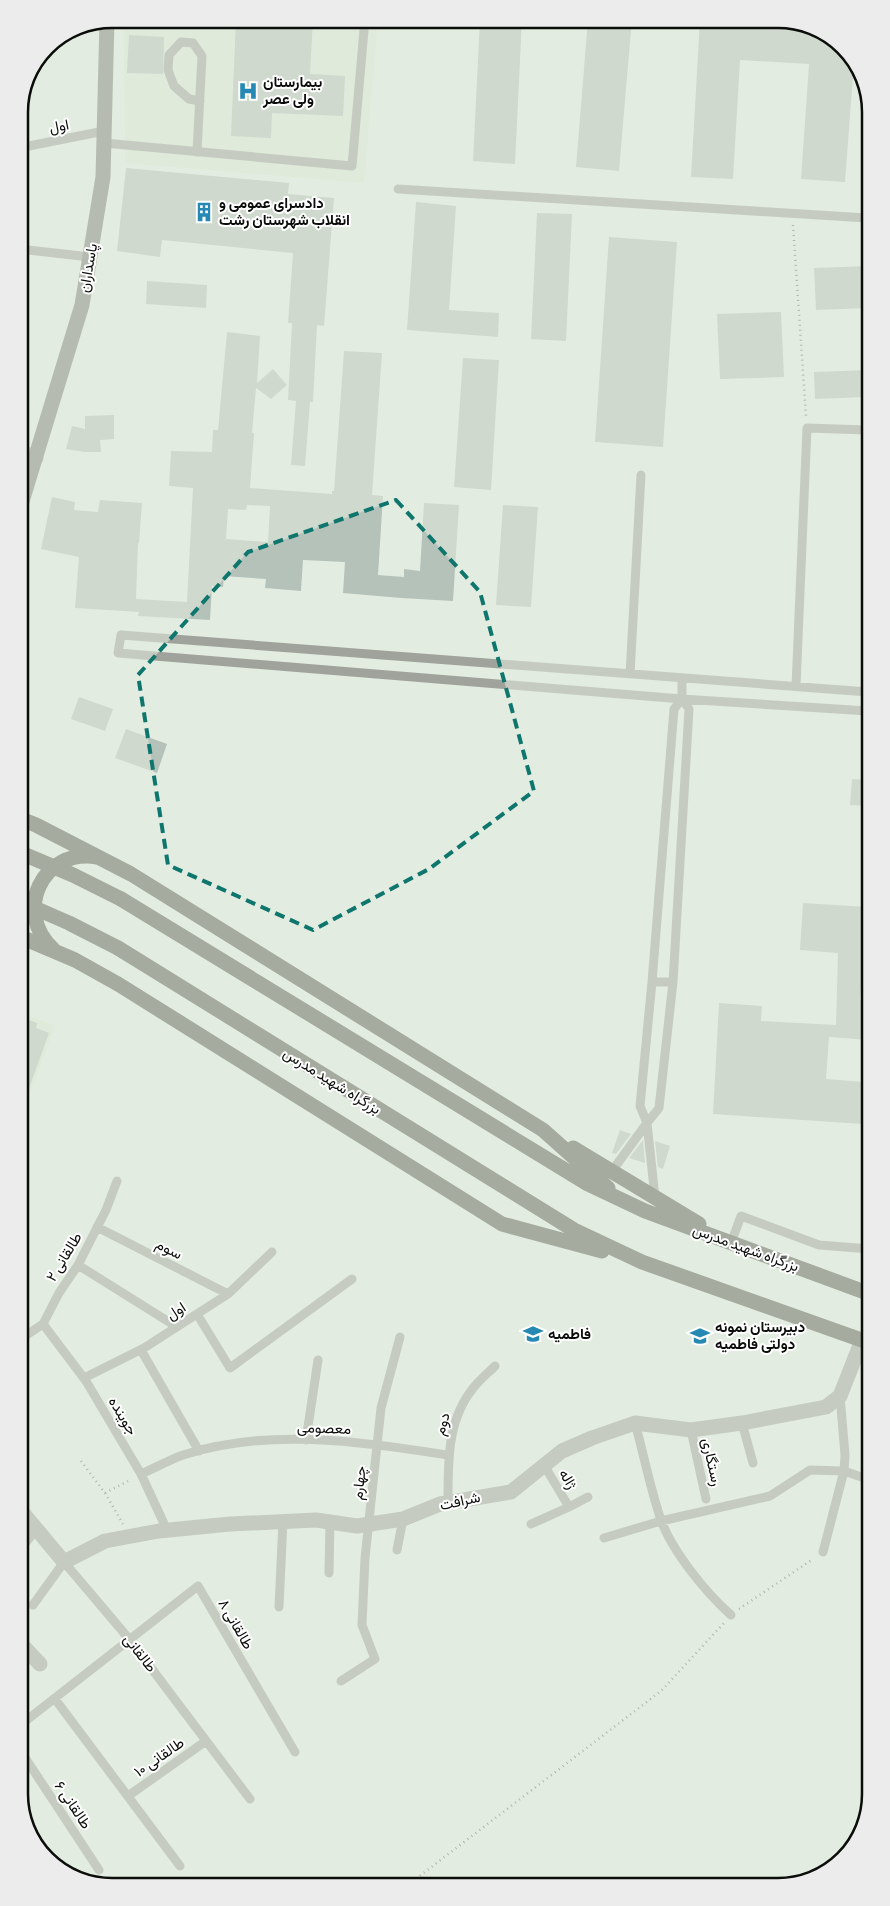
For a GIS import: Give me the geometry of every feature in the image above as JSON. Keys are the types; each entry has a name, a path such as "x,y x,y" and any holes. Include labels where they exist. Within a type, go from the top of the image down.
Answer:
{"highway":[{"name":"بزرگراه شهید مدرس","path":"28,822 131,874 544,1130 622,1201"},
{"name":"بزرگراه شهید مدرس","path":"28,856 74,875 121,899 577,1178 622,1201 862,1291"},
{"path":"59,953 44,940 37,924 34,903 39,886 51,869 66,860 87,856 103,859"},
{"name":"بزرگراه شهید مدرس","path":"28,905 118,948 520,1198 574,1230 642,1262"},
{"name":"بزرگراه شهید مدرس","path":"28,940 59,953 118,984 502,1224 642,1262 862,1341"},
{"path":"544,1130 731,1242"}],"main road":[{"name":"پاسداران","path":"28,483 82,305 104,177 107,28"},
{"path":"28,816 42,828"}],"street":[{"path":"28,454 36,458"},
{"path":"840,1396 862,1350"},
{"name":"شرافت","path":"64,1562 105,1541 167,1530 316,1520 357,1526 403,1519 448,1503 510,1492 562,1451 592,1438 636,1423 691,1430 742,1423 826,1407 840,1396"},
{"name":"طالقانی","path":"28,1519 64,1562"},
{"path":"28,1651 40,1664"}],"lane":[{"name":"اول","path":"28,147 104,137 197,152 352,166 364,28"},
{"path":"197,152 200,101 202,56 193,43 181,42 169,55 168,70 174,86 189,100 200,101"},
{"path":"398,188 862,218"},
{"path":"28,250 90,257"},
{"path":"796,686 807,428 862,430"},
{"path":"630,674 641,475"},
{"path":"862,692 121,634 118,653 682,699 862,711"},
{"path":"612,1171 659,1108 673,982 689,709 682,699 682,678"},
{"path":"655,1197 647,1123 640,1106 674,709 682,699"},
{"path":"652,982 673,982"},
{"name":"طالقانی ۲","path":"28,1334 43,1324 59,1293 78,1265 106,1210 117,1181"},
{"path":"731,1242 741,1216 819,1245 862,1248"},
{"name":"سوم","path":"97,1227 228,1294"},
{"name":"اول","path":"84,1378 141,1350 228,1294 272,1252"},
{"path":"78,1265 177,1327"},
{"path":"197,1314 230,1368 352,1279"},
{"name":"جوینده","path":"43,1324 84,1378 142,1474 167,1530"},
{"name":"چهارم","path":"341,1681 375,1659 362,1625 365,1558 381,1408 400,1337"},
{"path":"141,1350 199,1451"},
{"path":"306,1440 318,1360"},
{"name":"دوم","path":"448,1503 448,1455 457,1418 470,1391 495,1366"},
{"path":"823,1552 844,1471 845,1455 840,1396"},
{"path":"636,1423 661,1521 679,1555 715,1600 731,1615"},
{"path":"742,1423 753,1463"},
{"name":"رستگاری","path":"691,1430 706,1499"},
{"name":"معصومی","path":"142,1474 182,1456 216,1446 260,1440 306,1440 377,1444 448,1455"},
{"name":"ژاله","path":"544,1466 569,1506"},
{"path":"604,1538 661,1521 770,1496 810,1470 844,1471 862,1477"},
{"name":"ژاله","path":"531,1524 588,1498"},
{"path":"397,1550 403,1519"},
{"path":"279,1607 284,1521"},
{"path":"328,1573 330,1522"},
{"path":"28,1540 37,1529"},
{"path":"33,1605 64,1562"},
{"name":"طالقانی","path":"64,1562 130,1640 250,1799"},
{"name":"طالقانی ۸","path":"130,1640 198,1586 295,1752"},
{"path":"28,1720 130,1640"},
{"path":"55,1698 180,1866"},
{"name":"طالقانی ۱۰","path":"128,1796 206,1740"},
{"name":"طالقانی ۶","path":"28,1762 99,1870"}],"path":[{"path":"792,213 807,428"},
{"path":"81,1461 105,1493 130,1536"},
{"path":"105,1493 142,1474"},
{"path":"417,1878 661,1691 731,1615 823,1552"}],"highlighted area":[{"path":"396,500 480,592 534,791 429,869 313,930 168,865 138,675 248,552"}],"shaded area":[{"name":"بیمارستان ولی عصر","path":"124,28 377,28 364,183 125,163"},
{"path":"28,1016 55,1025 28,1100"}],"building":[{"path":"236,28 313,28 310,74 345,76 343,116 272,113 271,138 231,136"},
{"path":"480,28 522,28 515,164 473,161"},
{"path":"587,28 631,28 619,171 576,167"},
{"path":"699,28 795,29 821,39 845,60 853,73 845,182 801,179 809,64 740,60 733,179 691,177"},
{"path":"129,35 164,37 163,74 127,73"},
{"path":"126,168 289,183 288,194 334,198 324,326 317,325 313,402 310,402 305,466 291,465 296,401 288,400 292,323 288,323 293,253 162,240 160,257 117,251"},
{"path":"416,202 456,206 449,310 499,313 498,337 407,330"},
{"path":"537,213 572,214 566,341 531,339"},
{"path":"609,237 677,242 663,447 595,442"},
{"path":"862,266 862,308 816,310 814,268"},
{"path":"147,281 207,285 206,308 146,304"},
{"path":"781,312 784,377 720,379 717,314"},
{"path":"227,332 260,336 257,383 273,369 287,385 271,399 256,388 250,488 332,494 332,491 334,491 344,351 382,353 372,495 383,496 378,575 404,577 404,569 420,571 424,503 459,505 453,601 343,593 345,562 303,560 301,591 265,588 266,579 224,576 223,587 212,586 210,620 138,616 139,612 75,608 79,557 41,549 52,497 75,502 74,510 98,512 100,500 142,503 136,599 187,602 193,488 169,486 171,451 212,452 213,430 218,430","holes":["247,505 270,506 268,542 226,539 228,509 246,510"]},
{"path":"463,358 499,360 491,490 454,487"},
{"path":"862,370 862,397 815,399 814,372"},
{"path":"114,415 114,439 100,440 101,452 66,449 72,426 85,429 85,416"},
{"path":"503,505 538,507 531,607 496,605"},
{"path":"79,697 113,709 105,731 71,719"},
{"path":"126,729 167,744 157,773 115,758"},
{"path":"852,779 862,780 862,806 850,805"},
{"path":"803,903 862,907 860,1000 862,1000 862,1039 829,1037 826,1079 862,1082 862,1124 713,1114 719,1003 762,1006 761,1021 836,1025 838,953 800,950"},
{"path":"28,1020 37,1023 36,1028 49,1033 28,1091"},
{"path":"620,1130 631,1134 616,1154 612,1153"},
{"path":"643,1140 645,1163 629,1158"},
{"path":"655,1141 670,1146 663,1169 658,1167"}],"place":[{"name":"بیمارستان ولی عصر","path":"248,91"},
{"name":"دادسرای عمومی و انقلاب شهرستان رشت","path":"204,212"},
{"name":"فاطمیه","path":"533,1334"},
{"name":"دبیرستان نمونه دولتی فاطمیه","path":"700,1336"}]}
